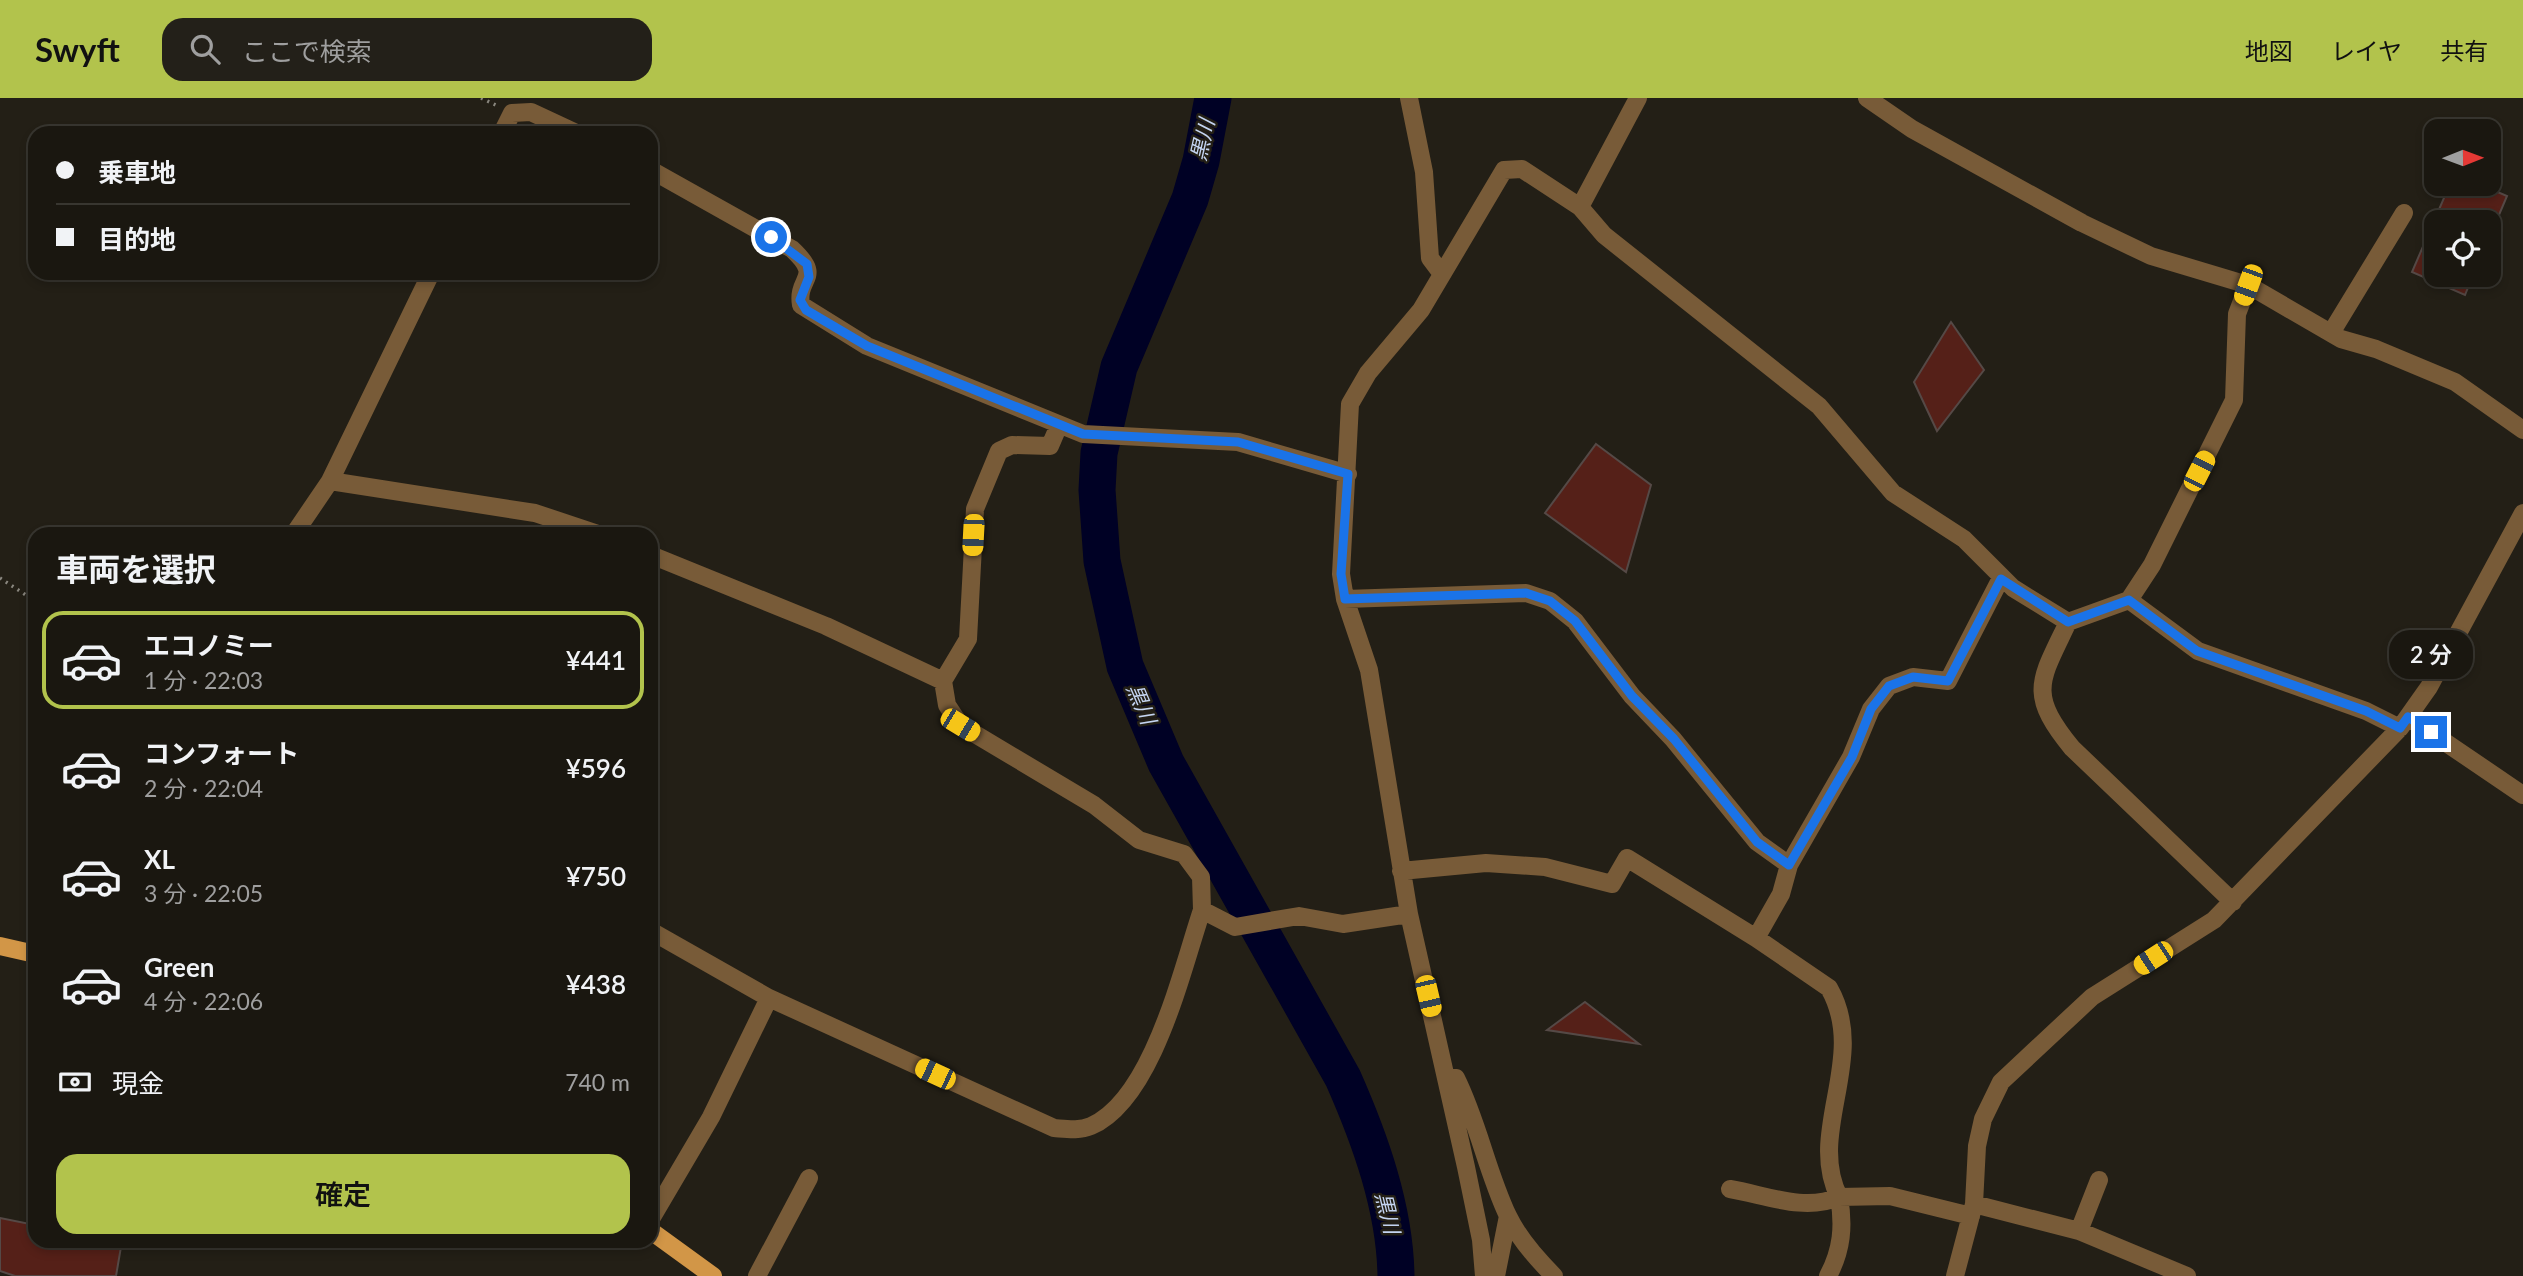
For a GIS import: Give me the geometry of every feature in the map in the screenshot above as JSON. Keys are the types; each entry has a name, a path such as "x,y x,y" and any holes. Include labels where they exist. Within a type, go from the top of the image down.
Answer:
{"main road":[{"path":"0,946 28,952"},
{"path":"658,1236 713,1276"}],"street":[{"path":"1409,98 1424,172 1430,258 1442,274"},
{"path":"1580,207 1638,98"},
{"path":"1867,98 1912,129 2094,229 2151,256 2248,285 2331,333 2455,382 2523,430"},
{"path":"506,126 512,113 531,112 561,126"},
{"path":"1483,1276 1481,1240 1409,914 1369,670 1345,599 1341,574 1350,404 1368,373 1421,310 1504,170 1522,169 1580,207 1604,235 1819,406 1893,493 1964,539 2001,579 2068,622"},
{"path":"658,174 792,249 807,264 810,272 800,300 806,310 867,346 1083,434 1238,442 1348,474"},
{"path":"2331,333 2404,214"},
{"path":"299,527 330,481 428,280"},
{"path":"2233,902 2072,748 2049,720 2041,696 2043,676 2068,622 2129,600 2152,565 2234,400 2237,314 2248,285"},
{"path":"658,935 769,998 1054,1128 1076,1130 1103,1119 1137,1082 1163,1023 1202,910 1201,877 1184,854 1139,840 1094,805 960,725 947,705 943,681 968,639 975,509 999,452 1012,444 1050,446 1059,425"},
{"path":"330,481 535,513 577,527"},
{"path":"1955,1276 1972,1210 1981,1128 2001,1082 2092,997 2214,920 2404,722 2461,630 2523,513"},
{"path":"658,558 826,626 943,681"},
{"path":"1756,938 1781,894 1789,865 1852,757 1871,709 1889,686 1913,677 1948,681 2001,579"},
{"path":"1345,599 1526,593 1550,601 1575,621 1632,696 1674,739 1757,842 1789,865"},
{"path":"2129,600 2197,651 2404,722 2523,795"},
{"path":"1401,871 1486,863 1545,867 1612,884 1627,858 1756,938 1829,988 1836,1000 1844,1048 1844,1065 1830,1119 1831,1181 1839,1197 1843,1222 1838,1258 1829,1276"},
{"path":"1202,910 1235,927 1299,916 1343,924 1409,914"},
{"path":"658,1207 711,1117 769,998"},
{"path":"1446,1077 1456,1078 1468,1102 1508,1216 1533,1255 1554,1276"},
{"path":"757,1276 809,1178"},
{"path":"2079,1231 2099,1180"},
{"path":"1730,1189 1807,1205 1821,1205 1839,1197 1890,1196 1972,1210 2079,1231 2188,1276"},
{"path":"1496,1276 1508,1216"}],"path":[{"path":"0,578 28,596"}],"building":[{"path":"2501,193 2507,196 2501,210 2439,210 2445,196 2501,196"},
{"path":"2424,244 2424,277 2412,272"},
{"path":"2447,287 2468,287 2465,295"},
{"path":"1951,322 1984,370 1937,431 1914,382"},
{"path":"1596,444 1651,485 1626,572 1545,513"},
{"path":"1585,1002 1639,1044 1547,1030"},
{"path":"0,1218 28,1224 28,1248 121,1248 116,1276 15,1276 0,1271"}],"waterway":[{"name":"黒川","path":"1213,98 1201,161 1190,199 1119,367 1099,453 1097,490 1102,561 1125,666 1166,763 1343,1078 1353,1101 1386,1200 1395,1250 1396,1276"}],"route":[{"path":"771,237 792,249 807,264 810,272 801,294 801,305 867,346 1083,434 1238,442 1348,474 1341,574 1345,599 1426,594 1526,593 1550,601 1575,621 1632,696 1674,739 1757,842 1789,865 1852,757 1871,709 1889,686 1913,677 1948,681 2001,579 2068,622 2129,600 2197,651 2366,711 2400,728 2408,717 2431,732"}]}
